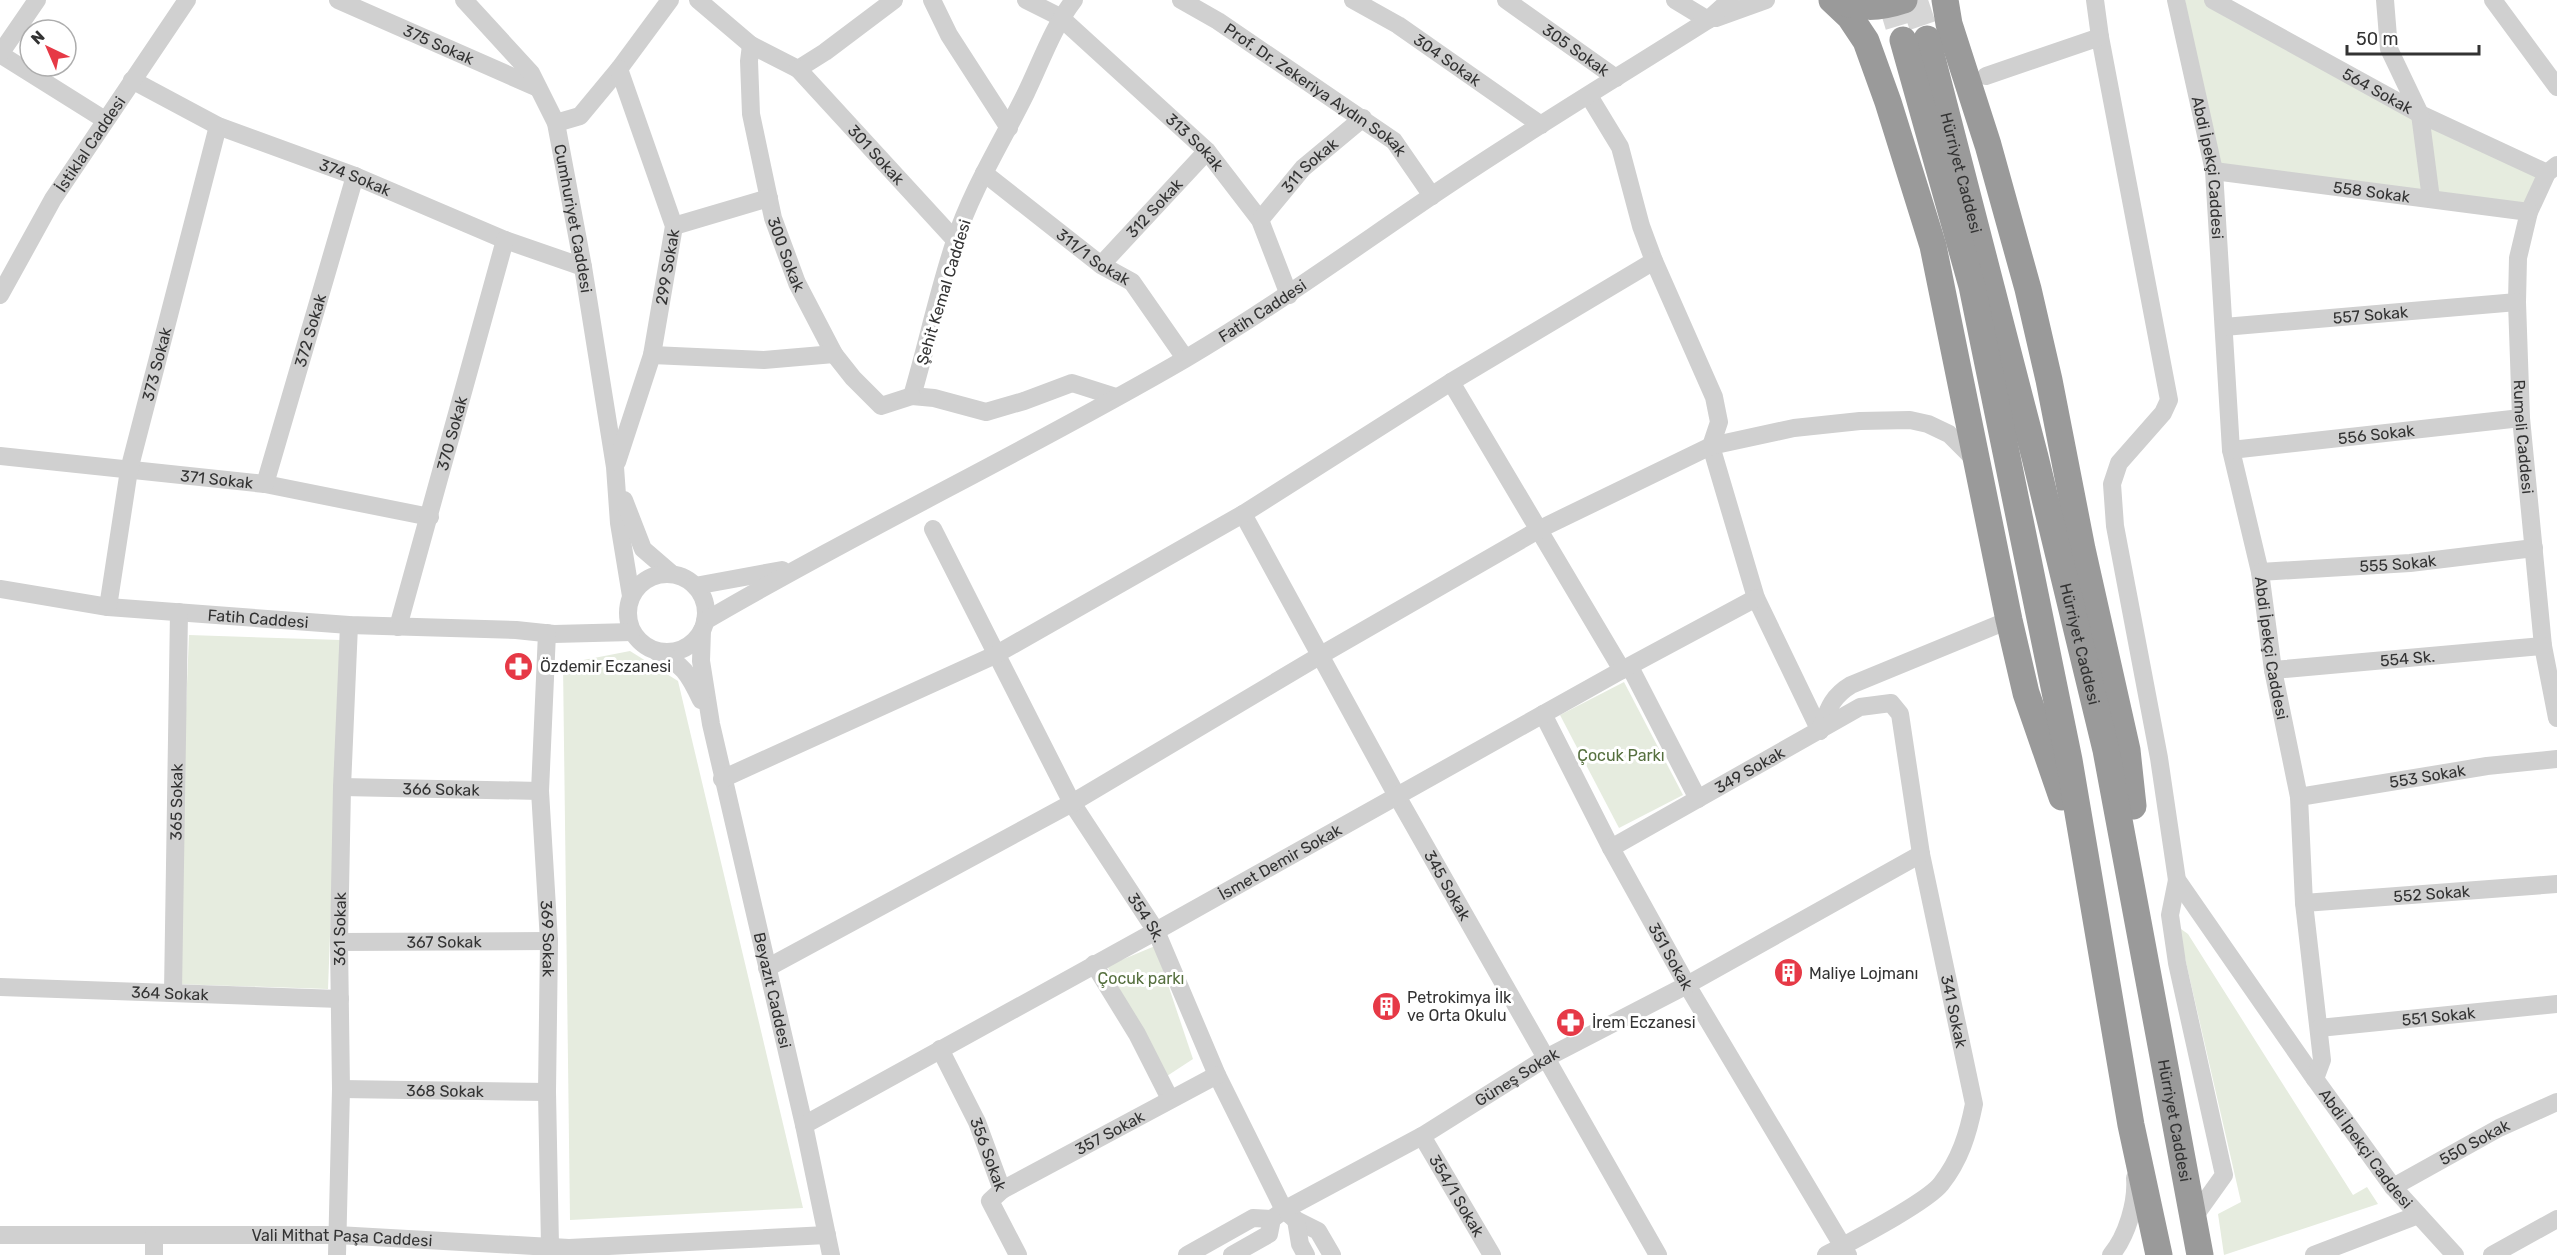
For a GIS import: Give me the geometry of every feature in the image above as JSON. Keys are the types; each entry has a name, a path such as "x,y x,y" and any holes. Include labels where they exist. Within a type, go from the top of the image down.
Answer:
{"highway":[{"path":"1833,0 1857,7 1884,7 1904,0"},
{"path":"1833,0 1850,17 1866,41 1933,246 2026,693 2087,870"},
{"path":"1945,0 1949,24 1988,145 2028,289 2127,750 2154,1004"},
{"name":"Hürriyet Caddesi","path":"2158,1255 2131,1125 2069,760 1972,286 1915,39 2035,457 2106,750 2200,1255"}],"street":[{"path":"37,0 0,54 105,120"},
{"name":"İstiklal Caddesi","path":"0,295 48,208 187,0"},
{"name":"375 Sokak","path":"338,0 538,88"},
{"name":"Cumhuriyet Caddesi","path":"464,0 531,73 556,123 583,267 615,466 619,523 631,596"},
{"path":"556,123 580,116 619,69 670,0"},
{"path":"698,0 751,45 798,69 825,52 894,0"},
{"path":"932,0 949,35 1009,128"},
{"name":"313 Sokak","path":"1026,0 1060,18 1207,151 1260,220 1289,295"},
{"name":"Şehit Kemal Caddesi","path":"912,396 955,240 984,172 1009,128 1060,18 1074,0"},
{"name":"Prof. Dr. Zekeriya Aydın Sokak","path":"1181,0 1218,21 1394,141 1432,196"},
{"name":"304 Sokak","path":"1353,0 1398,25 1541,125"},
{"name":"305 Sokak","path":"1506,0 1616,78"},
{"path":"1675,0 1708,20"},
{"name":"Fatih Caddesi","path":"651,650 678,651 690,645 704,626 795,568 1185,358 1289,295 1432,196 1708,20 1730,0"},
{"name":"Fatih Caddesi","path":"1708,20 1766,0"},
{"path":"2095,0 2169,400 2163,413 2119,463 2112,484 2115,526 2159,758 2177,880 2170,915 2177,963 2224,1175 2194,1216"},
{"name":"564 Sokak","path":"2213,0 2420,114 2552,169"},
{"path":"2385,0 2389,49 2420,114 2431,200"},
{"path":"2493,0 2557,87"},
{"name":"Abdi İpekçi Caddesi","path":"2179,2 2214,171 2231,450 2260,572 2273,670 2299,796 2304,903 2322,1060 2314,1079 2393,1187 2455,1255"},
{"path":"1986,76 2100,36"},
{"name":"300 Sokak","path":"751,45 749,61 751,114 773,218 797,284 834,354 853,378 881,406 912,396"},
{"name":"299 Sokak","path":"615,466 652,355 674,226 619,69"},
{"name":"301 Sokak","path":"798,69 955,240"},
{"name":"374 Sokak","path":"132,80 218,126 354,176 505,240 583,267"},
{"path":"1589,96 1620,147 1641,226 1654,261 1714,397 1719,422 1712,447 1756,598 1820,731"},
{"name":"311 Sokak","path":"1260,220 1303,168 1363,118"},
{"name":"373 Sokak","path":"108,607 129,470 218,126"},
{"name":"312 Sokak","path":"1101,265 1207,151"},
{"name":"Rumeli Caddesi","path":"2552,169 2529,212 2518,258 2517,302 2521,418 2543,646 2557,718"},
{"name":"558 Sokak","path":"2214,171 2529,212"},
{"name":"311/1 Sokak","path":"984,172 1101,265 1132,282 1185,358"},
{"name":"372 Sokak","path":"265,484 354,176"},
{"path":"674,226 769,198"},
{"name":"370 Sokak","path":"398,627 505,240"},
{"path":"722,779 995,655 1243,514 1451,382 1654,261"},
{"name":"557 Sokak","path":"2224,327 2517,302"},
{"path":"652,355 764,360 834,354"},
{"path":"1451,382 1626,668 1698,799"},
{"path":"912,396 934,398 986,412 1072,383 1116,397"},
{"name":"556 Sokak","path":"2231,450 2521,418"},
{"path":"767,968 1072,803 1321,655 1540,529 1712,447 1794,428 1860,421 1911,420 1928,424 1950,434 1976,460"},
{"name":"371 Sokak","path":"0,456 265,484 430,517"},
{"name":"Cumhuriyet Caddesi","path":"615,466 627,509 643,549 672,574"},
{"name":"345 Sokak","path":"1243,514 1397,796 1658,1255"},
{"name":"354 Sk.","path":"933,529 1072,803 1156,931 1217,1075 1284,1216 1306,1255"},
{"name":"555 Sokak","path":"2260,572 2409,563 2534,548"},
{"name":"Fatih Caddesi","path":"695,586 795,568"},
{"path":"672,574 685,578 695,586 702,597 706,609 701,661 711,724 690,676 675,661 640,642 630,625 628,607 631,596 647,579 672,574"},
{"name":"Fatih Caddesi","path":"0,589 108,607 349,625 516,630 630,625"},
{"name":"İsmet Demir Sokak","path":"804,1125 1756,598"},
{"name":"365 Sokak","path":"173,992 179,612"},
{"path":"1820,731 1831,702 1839,692 2009,620"},
{"name":"361 Sokak","path":"337,1235 341,1089 339,942 342,787 349,625"},
{"name":"Fatih Caddesi","path":"516,630 547,633 630,625"},
{"name":"369 Sokak","path":"547,633 540,791 549,940 550,1246"},
{"name":"554 Sk.","path":"2273,670 2543,646"},
{"name":"349 Sokak","path":"1611,848 1860,707 1891,703"},
{"name":"341 Sokak","path":"1826,1255 1845,1251 1939,1187 1959,1156 1969,1131 1974,1104 1921,854 1899,714 1891,703"},
{"name":"351 Sokak","path":"1543,714 1611,848 1687,985 1845,1251"},
{"name":"Beyazıt Caddesi","path":"711,724 804,1125 831,1255"},
{"name":"553 Sokak","path":"2299,796 2487,766 2557,759"},
{"name":"366 Sokak","path":"342,787 540,791"},
{"name":"Güneş Sokak","path":"1232,1255 1269,1234 1284,1216 1422,1136 1546,1058 1687,985 1921,854"},
{"path":"2177,880 2314,1079"},
{"name":"552 Sokak","path":"2304,903 2557,884"},
{"name":"367 Sokak","path":"339,942 549,940"},
{"path":"1094,964 1137,1034 1170,1099"},
{"name":"364 Sokak","path":"0,987 340,999"},
{"name":"551 Sokak","path":"2319,1028 2557,1004"},
{"name":"356 Sokak","path":"940,1049 977,1122 1002,1190 990,1201 1018,1255"},
{"name":"357 Sokak","path":"1002,1190 1217,1075"},
{"name":"368 Sokak","path":"341,1089 548,1092"},
{"name":"550 Sokak","path":"2393,1187 2499,1128 2557,1102"},
{"path":"2111,1255 2128,1223 2136,1189 2131,1125"},
{"name":"354/1 Sokak","path":"1422,1136 1492,1255"},
{"path":"2314,1255 2418,1215"},
{"path":"1284,1216 1318,1231 1332,1255"},
{"name":"Güneş Sokak","path":"1187,1255 1252,1218 1284,1216"},
{"path":"2492,1255 2557,1219"},
{"name":"Vali Mithat Paşa Caddesi","path":"0,1235 337,1235 550,1246 570,1252 827,1235"},
{"path":"337,1235 337,1255"},
{"path":"154,1236 154,1255"}],"green space":[{"path":"2185,0 2213,0 2547,173 2529,212 2214,171"},
{"path":"189,635 341,640 328,989 175,984"},
{"path":"630,651 678,681 803,1208 570,1220 563,664"},
{"name":"Çocuk Parkı","path":"1624,682 1683,795 1619,828 1560,715"},
{"path":"2181,929 2188,934 2353,1195 2367,1187 2378,1204 2224,1255 2218,1214 2241,1202 2180,936"},
{"name":"Çocuk parkı","path":"1155,946 1193,1059 1167,1076 1107,966"}],"tunnel":[{"path":"1891,0 1903,40"},
{"path":"1914,0 1927,39"}],"place":[{"name":"Özdemir Eczanesi","path":"519,666"},
{"name":"Maliye Lojmanı","path":"1788,973"},
{"name":"Petrokimya İlk ve Orta Okulu","path":"1386,1006"},
{"name":"İrem Eczanesi","path":"1571,1022"}]}
